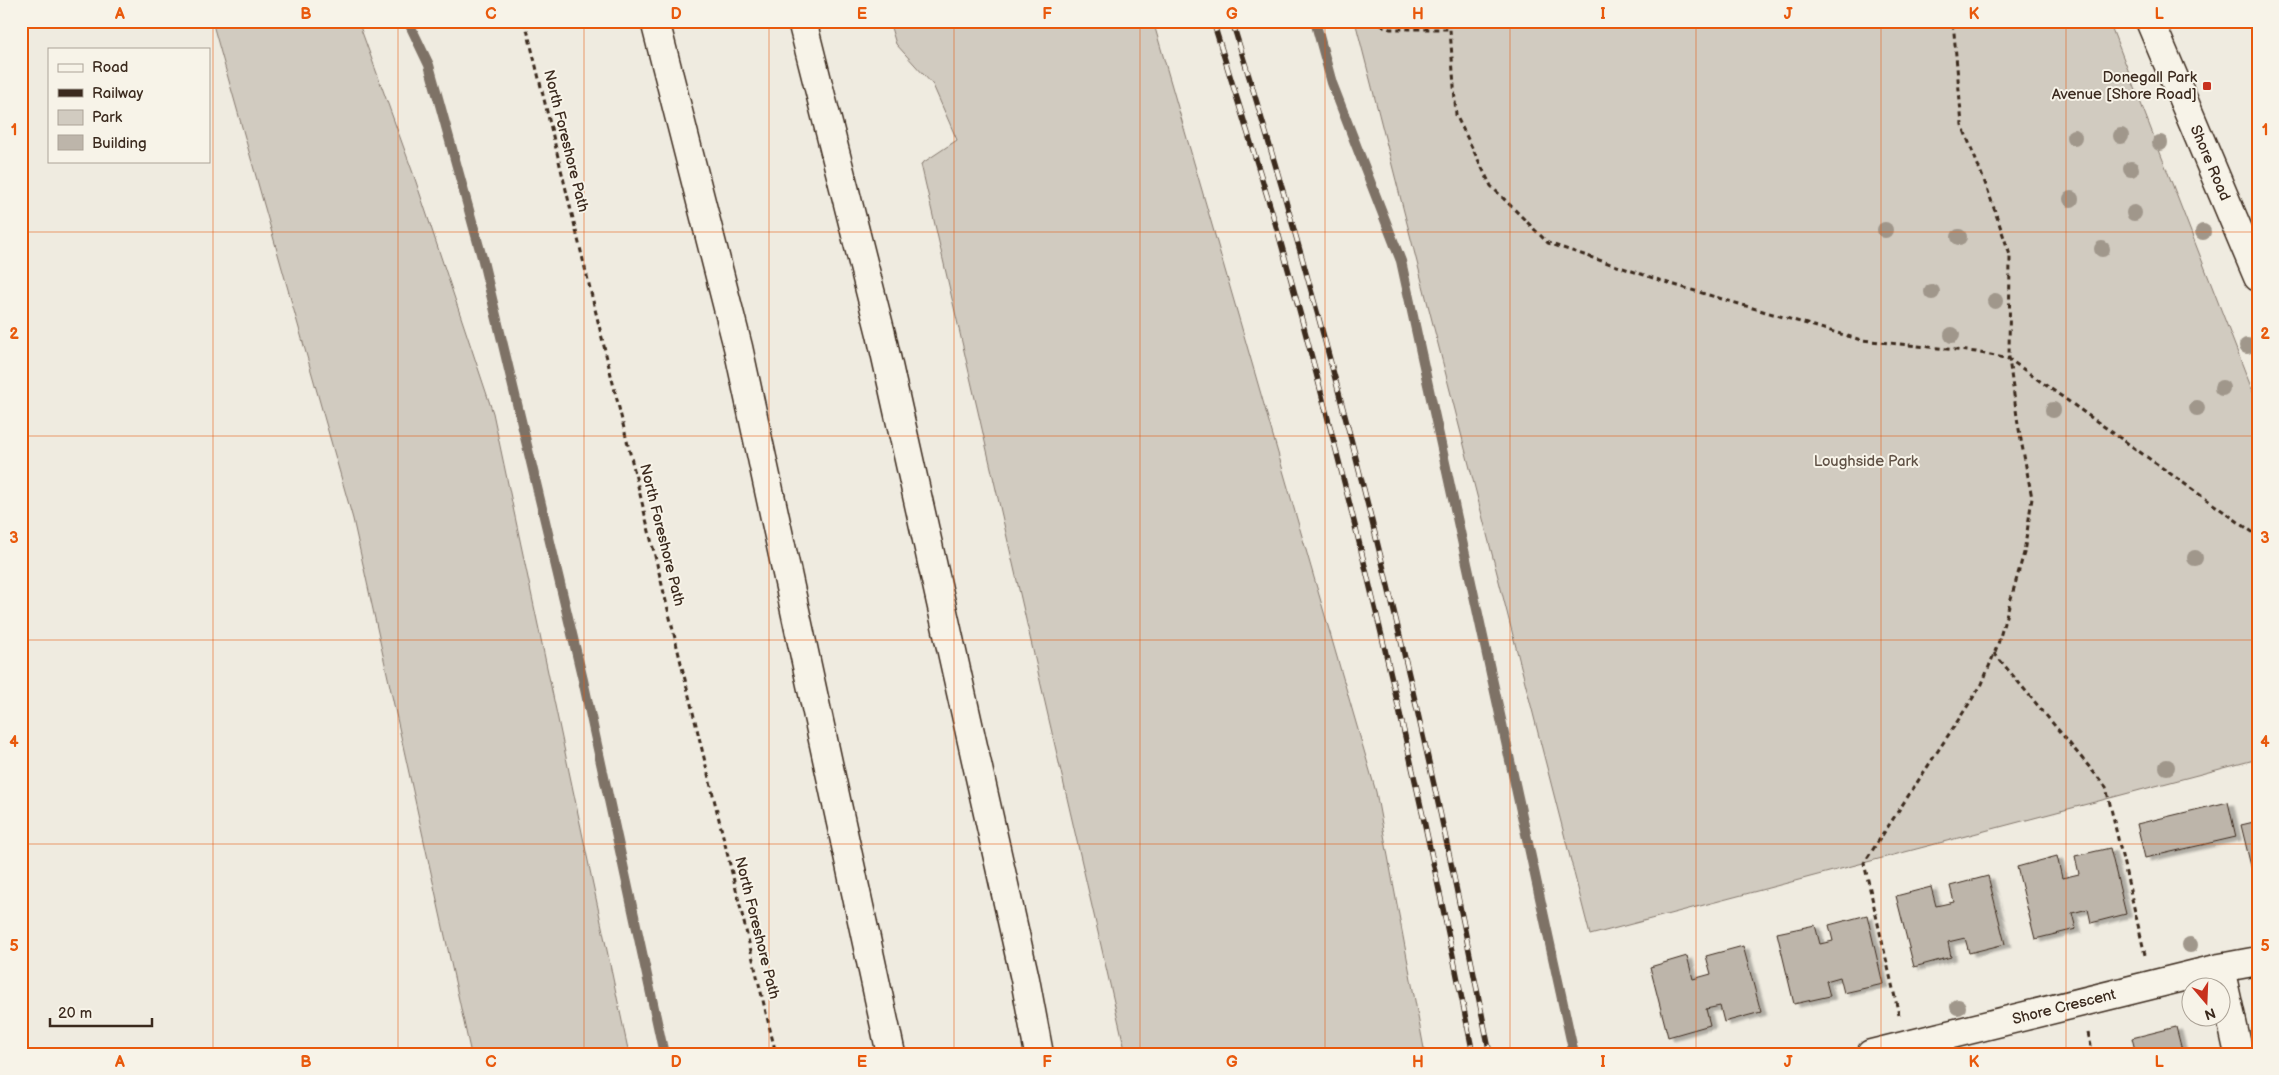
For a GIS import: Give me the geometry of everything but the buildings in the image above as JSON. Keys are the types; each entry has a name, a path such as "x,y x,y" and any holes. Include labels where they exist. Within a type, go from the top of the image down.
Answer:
{"main road":[{"path":"655,21 738,347 891,1054"},
{"path":"802,21 883,343 1025,979 1040,1054"},
{"name":"Shore Road","path":"2150,21 2258,277"},
{"name":"Shore Crescent","path":"1871,1054 1906,1046 1951,1045 2152,985 2220,968 2258,961"},
{"path":"2220,968 2239,1054"}],"path":[{"name":"North Foreshore Path","path":"525,21 776,1054"},
{"path":"1372,21 1390,29 1450,29"},
{"path":"1452,21 1450,29 1456,115 1491,186 1548,243 1668,283 1861,340 1976,352 2009,359 2258,536"},
{"path":"1906,1046 1864,863 1982,684 1994,654 2024,553 2032,498 2018,424 2009,359 2010,255 1987,188 1962,125 1953,21"},
{"path":"1994,654 2106,787 2152,985"}],"green space":[{"path":"212,21 358,21 414,176 493,413 629,1054 471,1054 353,519"},
{"path":"889,21 1153,21 1376,792 1425,1054 1126,1054 921,164 957,140 933,85 896,44"},
{"name":"Loughside Park","path":"1355,21 2109,21 2258,405 2258,759 1590,935"}],"waterway":[{"path":"408,21 429,65 483,261 583,680 664,1054"},
{"path":"1315,21 1332,83 1401,261 1574,1054"}],"railway":[{"path":"1213,21 1279,236 1359,541 1430,848 1473,1054"},
{"path":"1232,21 1314,302 1388,586 1440,811 1490,1054"}],"place":[{"name":"Donegall Park Avenue [Shore Road]","path":"2207,86"}]}
